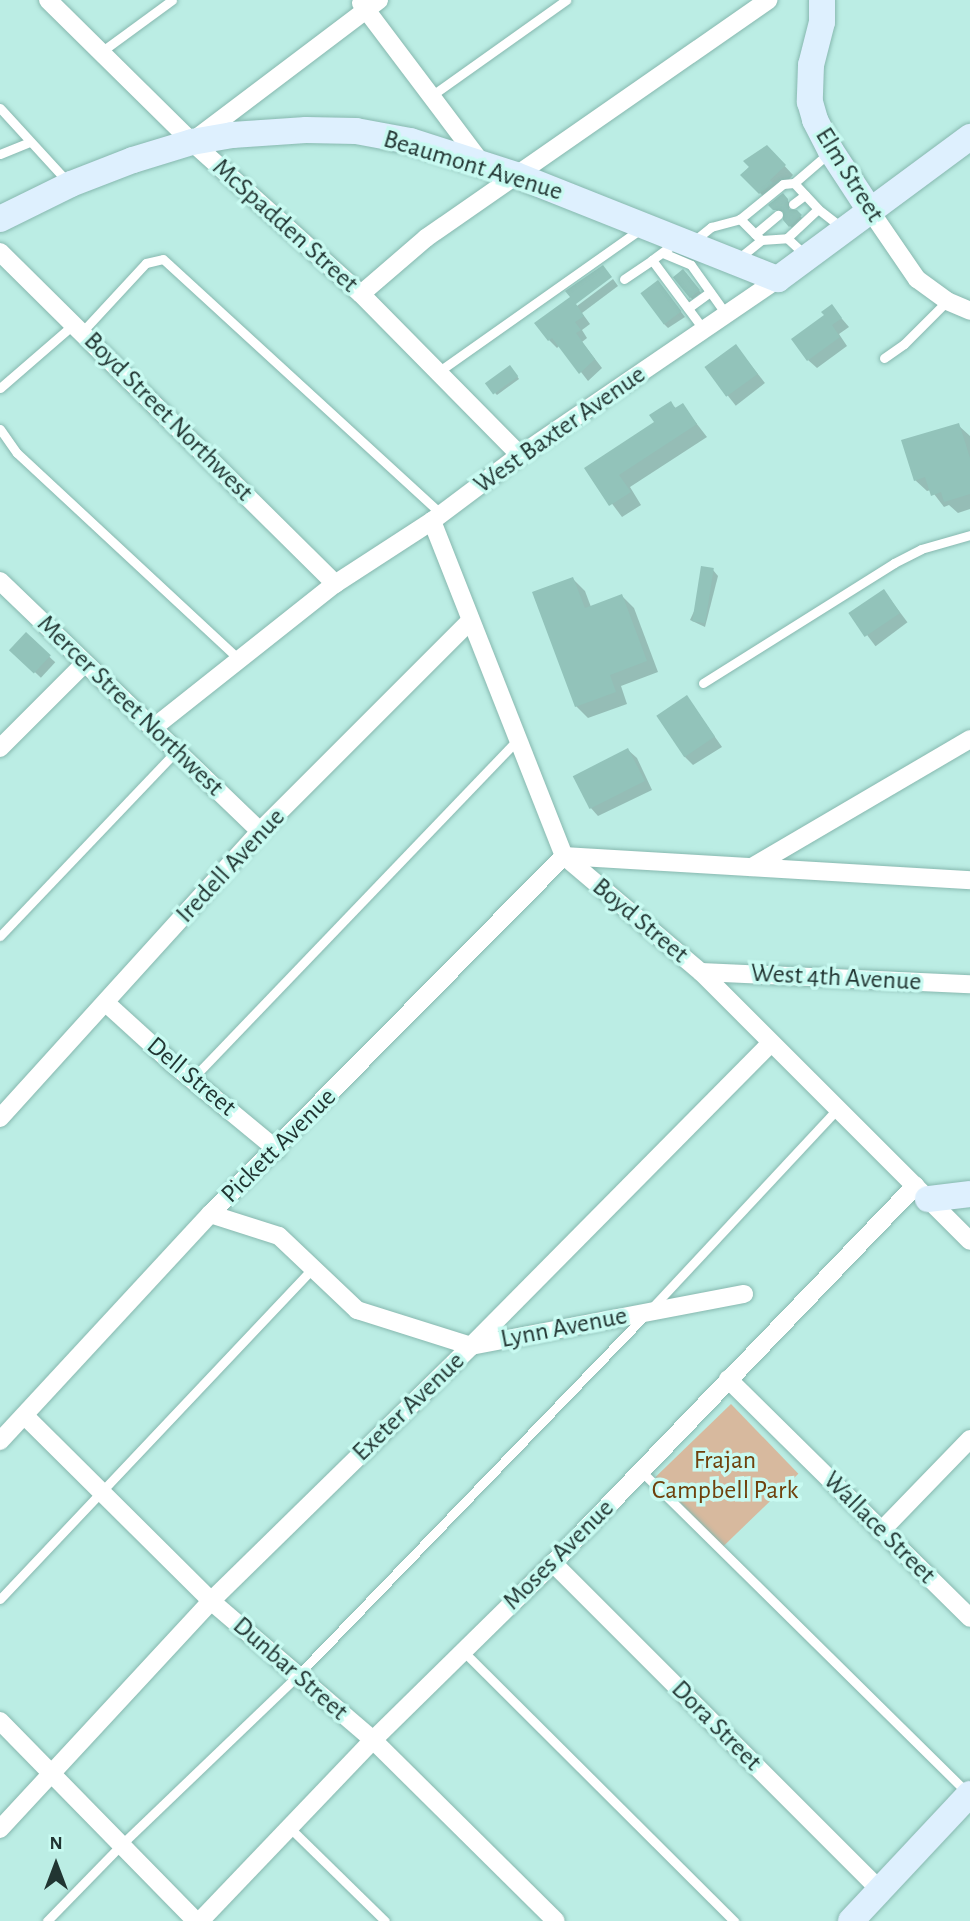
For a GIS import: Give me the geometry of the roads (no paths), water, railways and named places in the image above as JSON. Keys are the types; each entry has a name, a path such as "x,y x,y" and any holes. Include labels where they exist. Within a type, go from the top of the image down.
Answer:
{"street":[{"name":"McSpadden Street","path":"48,0 192,142 361,294 520,455"},
{"path":"361,294 426,238 768,0"},
{"name":"Elm Street","path":"822,0 822,22 810,74 810,102 815,120 831,151 917,279 947,301 970,311"},
{"path":"192,142 368,3 431,96 483,165"},
{"name":"Beaumont Avenue","path":"0,219 71,184 133,160 192,142 232,135 306,130 356,131 410,141 516,175 645,226 677,245 735,261 778,278"},
{"name":"West Baxter Avenue","path":"153,728 335,584 437,518 520,455 778,278 970,137"},
{"name":"Boyd Street Northwest","path":"0,252 335,584"},
{"name":"Boyd Street","path":"437,518 470,621 564,856 701,972 970,1241"},
{"name":"Mercer Street Northwest","path":"0,581 260,831"},
{"name":"Iredell Avenue","path":"0,1118 260,831 470,621"},
{"path":"0,748 85,663"},
{"path":"752,867 970,739"},
{"path":"564,856 970,880"},
{"name":"Pickett Avenue","path":"0,1441 210,1214 277,1150 564,856"},
{"name":"West 4th Avenue","path":"701,972 970,984"},
{"name":"Dell Street","path":"106,1003 277,1150"},
{"name":"Exeter Avenue","path":"0,1829 53,1775 211,1601 471,1346 771,1044"},
{"path":"921,1192 970,1194"},
{"name":"Moses Avenue","path":"198,1921 373,1740 553,1563 728,1379 921,1192"},
{"name":"Lynn Avenue","path":"210,1214 279,1236 357,1310 471,1346 744,1294"},
{"name":"Wallace Street","path":"728,1379 970,1618"},
{"name":"Dunbar Street","path":"25,1416 211,1601 373,1740 556,1921"},
{"path":"881,1531 970,1438"},
{"name":"Dora Street","path":"553,1563 879,1889"},
{"path":"0,1721 198,1921"},
{"path":"851,1921 970,1794"}],"lane":[{"path":"101,52 172,0"},
{"path":"431,96 566,0"},
{"path":"0,108 71,184"},
{"path":"0,154 29,142"},
{"path":"624,279 711,227 740,219 783,184 794,183 831,151"},
{"path":"794,183 818,209 843,228"},
{"path":"793,204 805,195"},
{"path":"787,238 818,209"},
{"path":"735,261 778,215"},
{"path":"740,219 758,237 787,238 807,257"},
{"path":"438,372 645,226"},
{"path":"677,245 726,314"},
{"path":"0,388 78,328 146,263 163,259 437,518"},
{"path":"652,260 704,330"},
{"path":"688,309 710,292"},
{"path":"884,359 904,344 947,301"},
{"path":"0,429 18,453 239,659"},
{"path":"703,683 894,563 921,549 970,535"},
{"path":"192,1079 517,740"},
{"path":"0,936 176,751"},
{"path":"47,1921 121,1845 298,1675 648,1312 837,1109"},
{"path":"0,1600 313,1268"},
{"path":"641,1471 970,1794"},
{"path":"463,1651 734,1921"},
{"path":"289,1827 385,1921"}],"park label":[{"name":"Frajan Campbell Park","path":"725,1476"}]}
